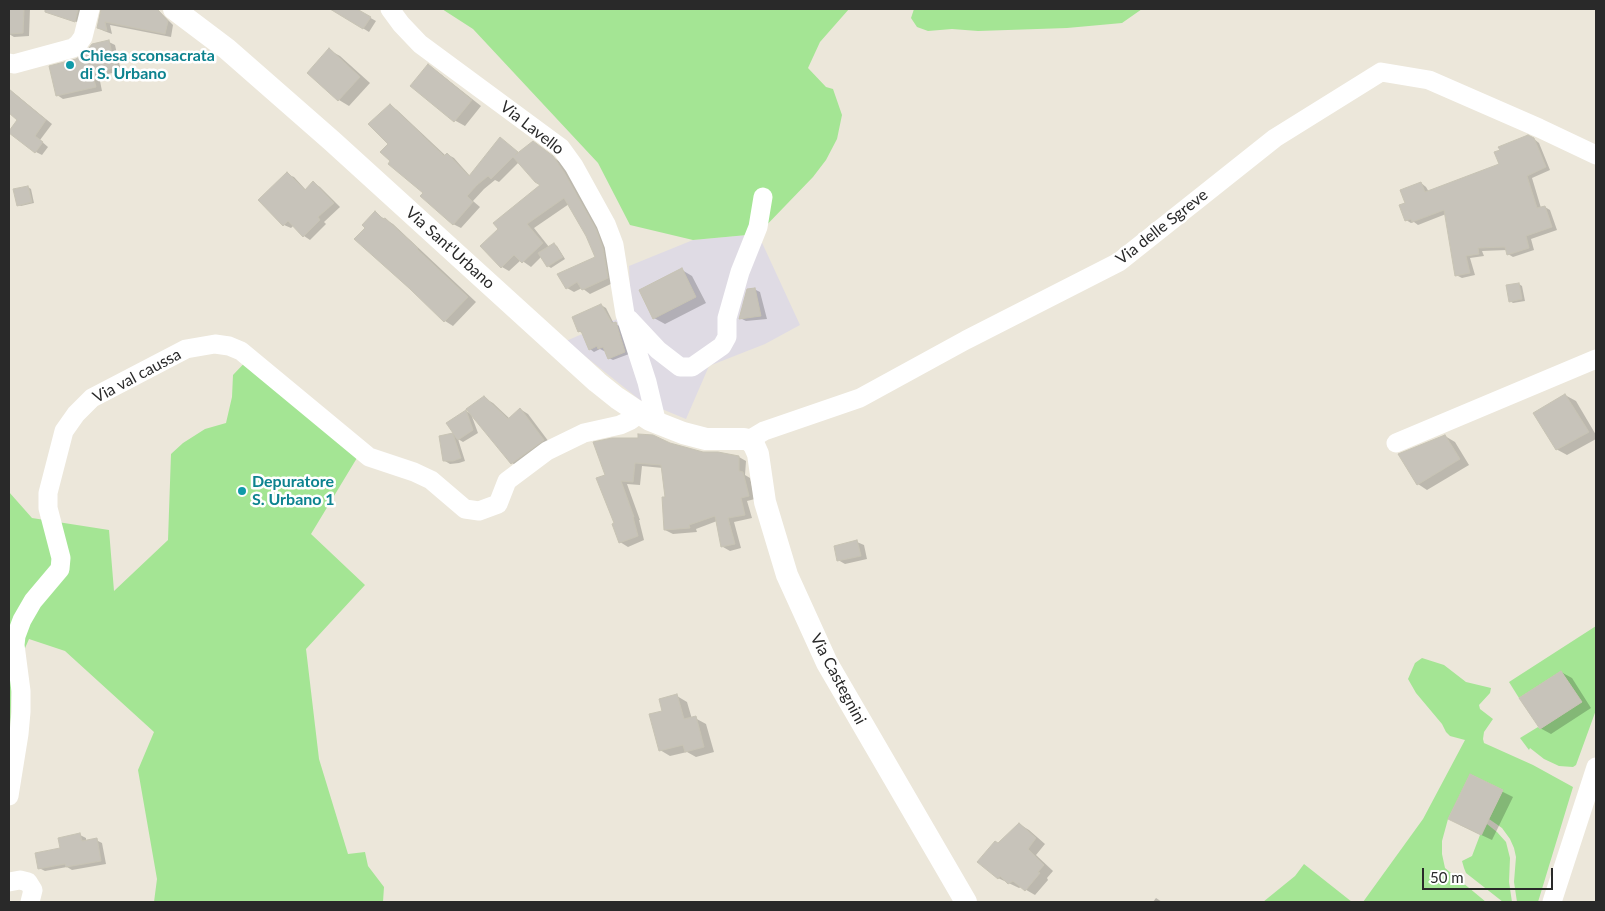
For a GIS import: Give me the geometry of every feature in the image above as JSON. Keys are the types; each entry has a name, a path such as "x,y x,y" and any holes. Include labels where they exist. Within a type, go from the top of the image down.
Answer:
{"street":[{"path":"9,63 14,64 72,48 83,37 90,9"},
{"name":"Via Sant'Urbano","path":"174,9 227,49 332,141 597,382 648,419 706,439 734,438 749,440"},
{"name":"Via Lavello","path":"390,9 420,44 561,148 574,166 606,224 614,245 625,314 648,382 648,419"},
{"name":"Via delle Sgreve","path":"749,440 764,431 860,398 966,340 1120,262 1275,138 1381,72 1429,80 1596,155"},
{"path":"625,314 658,350 680,367 692,367 722,346 728,337 727,318 740,272 758,227 763,197"},
{"name":"Via val caussa","path":"9,796 21,712 21,691 15,646 16,636 22,620 33,601 60,569 61,558 48,508 48,493 64,431 76,414 92,398 186,349 215,344 229,346 241,351 369,458 414,472 431,480 465,509 479,510 498,504 507,481 546,451 584,433 625,422 648,419"},
{"path":"1396,443 1596,359"},
{"name":"Via Castegnini","path":"749,440 754,445 758,454 765,502 787,575 827,663 966,902"},
{"path":"1552,902 1596,767"},
{"path":"9,882 20,880 28,882 33,890 30,902"}],"shaded area":[{"path":"758,234 800,325 765,344 709,366 686,419 640,400 566,341 631,313 629,266 693,240"}],"green space":[{"path":"442,9 849,9 820,42 808,68 826,87 833,89 842,115 837,139 826,160 813,177 758,234 693,240 630,225 598,163 473,29"},
{"path":"914,9 1142,9 1122,23 1067,28 928,31 917,27 911,18"},
{"path":"252,355 363,448 311,534 365,585 306,649 319,759 348,854 365,852 368,866 384,887 383,902 154,902 157,879 138,770 154,732 65,651 29,639 12,678 9,760 9,492 32,518 109,530 114,591 168,540 171,454 183,443 205,429 226,423 232,397 233,375"},
{"path":"1596,626 1596,710 1576,765 1573,767 1559,766 1544,759 1530,748 1529,750 1520,738 1538,727 1540,729 1581,702 1561,671 1519,698 1509,682"},
{"path":"1422,658 1444,665 1466,682 1491,688 1490,693 1479,705 1480,709 1493,719 1484,732 1484,743 1533,765 1573,787 1538,902 1517,902 1514,882 1516,857 1514,848 1502,828 1489,819 1503,790 1470,774 1448,819 1442,841 1442,854 1445,868 1486,902 1363,902 1423,819 1465,740 1450,736 1446,732 1442,724 1416,693 1408,679 1415,663"},
{"path":"1487,824 1506,842 1510,858 1509,882 1512,902 1503,902 1466,873 1464,868 1462,861 1472,856 1480,835 1482,835"},
{"path":"1304,864 1352,902 1263,902 1295,876"}],"building":[{"path":"9,9 24,9 23,33 9,34"},
{"path":"45,9 78,9 75,22 45,12"},
{"path":"101,9 157,9 168,21 165,34 105,22 107,31 97,28"},
{"path":"330,9 357,9 371,17 363,29"},
{"path":"109,40 115,68 92,72 96,87 56,96 49,66 76,59 85,53 92,44"},
{"path":"329,48 360,77 338,101 307,73"},
{"path":"428,64 472,100 454,122 410,86"},
{"path":"9,89 46,120 35,136 43,142 35,153 9,133 17,120 9,113"},
{"path":"390,104 444,156 447,153 469,176 500,137 518,152 515,155 533,141 553,156 596,229 603,248 608,278 582,290 577,282 566,289 557,274 595,257 586,236 564,198 527,224 543,243 522,263 514,255 501,268 480,246 498,229 493,223 540,185 535,182 513,157 491,179 488,176 467,196 473,202 453,225 420,196 423,193 388,164 390,161 380,152 388,144 368,124"},
{"path":"1528,135 1534,138 1546,167 1527,176 1537,208 1545,206 1552,227 1526,236 1529,248 1507,255 1505,247 1478,248 1479,254 1466,256 1470,273 1455,276 1444,210 1412,222 1411,219 1405,221 1399,205 1405,203 1400,190 1421,182 1425,192 1499,164 1494,152 1500,150 1498,147"},
{"path":"287,172 305,190 313,181 334,203 318,217 320,220 303,237 288,221 283,226 258,200"},
{"path":"28,186 32,202 17,206 13,189"},
{"path":"375,211 418,248 468,297 444,322 354,239 365,228 362,225"},
{"path":"554,243 563,257 547,267 538,253"},
{"path":"682,268 696,297 653,319 639,290"},
{"path":"1519,283 1522,299 1509,302 1506,285"},
{"path":"755,288 761,316 739,319 747,289"},
{"path":"601,304 612,323 616,322 625,352 608,359 603,347 598,349 597,346 589,350 581,331 578,332 572,317"},
{"path":"1565,394 1589,432 1556,450 1533,413"},
{"path":"484,396 508,419 520,408 544,440 511,464 466,409"},
{"path":"466,410 473,430 458,440 453,434 461,458 453,461 443,461 439,436 453,433 446,423"},
{"path":"638,434 653,435 670,443 703,452 718,452 739,456 739,471 743,472 749,496 741,498 745,515 728,518 735,544 721,547 715,516 689,525 690,528 664,530 662,497 665,497 661,465 635,463 633,482 621,481 634,517 638,536 619,543 612,524 614,523 596,478 605,475 593,442 612,438 638,438"},
{"path":"1445,435 1460,459 1417,485 1398,454"},
{"path":"857,540 861,556 837,561 834,546"},
{"path":"1561,671 1582,702 1540,729 1519,698"},
{"path":"677,694 684,719 696,716 704,747 685,752 683,745 659,751 649,714 662,711 659,699"},
{"path":"1470,774 1503,790 1481,835 1448,819"},
{"path":"1019,823 1036,838 1028,849 1044,865 1025,891 1013,881 1008,884 1000,876 998,879 977,862 995,841 998,843"},
{"path":"80,833 82,841 97,838 101,861 66,867 65,864 38,869 35,853 60,848 58,838"}],"place":[{"name":"Chiesa sconsacrata di S. Urbano","path":"70,65"},
{"name":"Depuratore S. Urbano 1","path":"242,491"}]}
